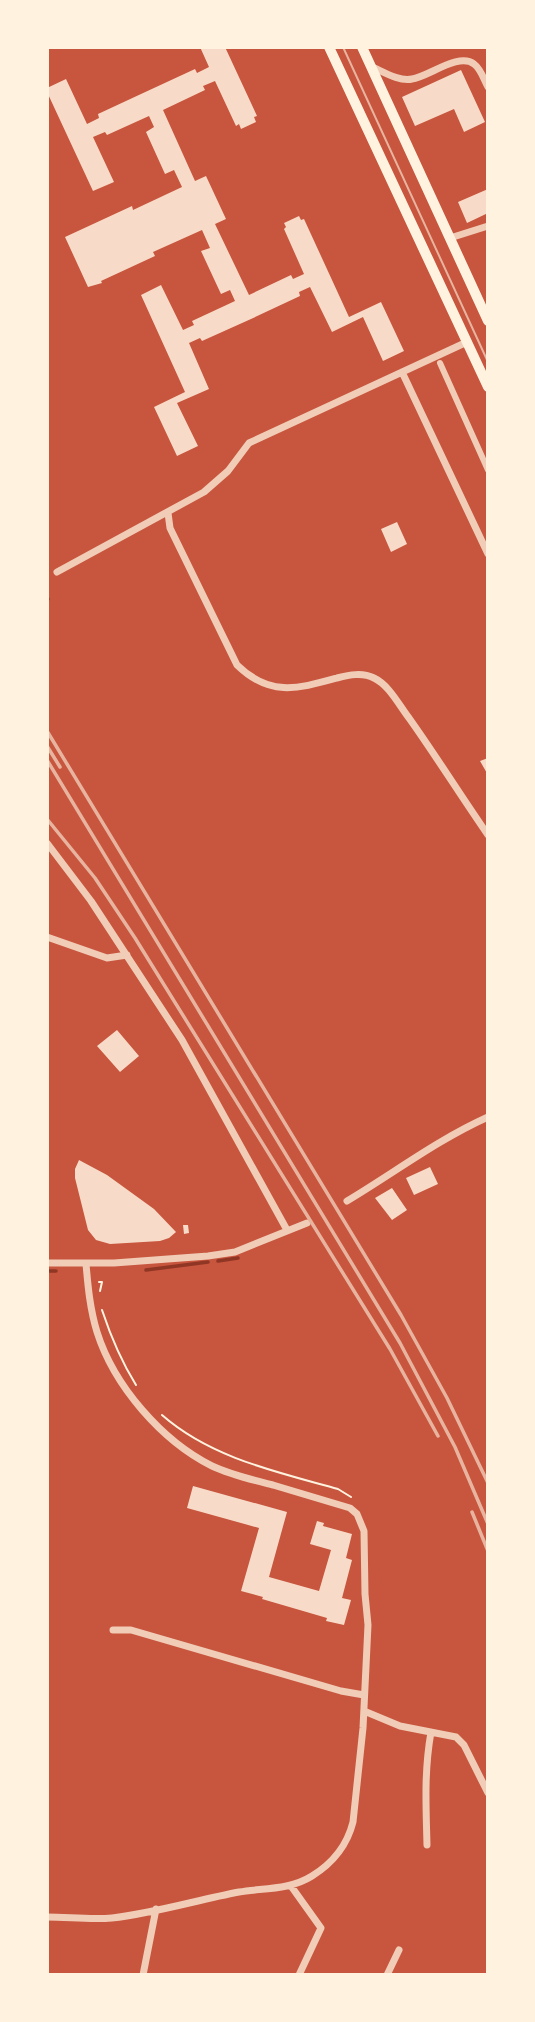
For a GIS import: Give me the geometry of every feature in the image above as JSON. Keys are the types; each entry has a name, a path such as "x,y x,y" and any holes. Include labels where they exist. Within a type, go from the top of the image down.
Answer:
{"main road":[{"path":"329,47 488,387"},
{"path":"362,47 488,321"}],"street":[{"path":"370,66 411,80 452,63 471,61 488,88"},
{"path":"450,238 488,226"},
{"path":"57,572 204,492 228,471 249,443 467,342"},
{"path":"440,363 488,470"},
{"path":"402,372 486,550"},
{"path":"169,513 170,528 237,666 251,677 272,687 295,689 349,675 364,674 380,682 392,694 488,835"},
{"path":"47,843 91,901 182,1040 287,1230"},
{"path":"47,937 107,958 127,955"},
{"path":"346,1201 428,1149 464,1128 488,1118"},
{"path":"47,1263 145,1262 235,1252 307,1223"},
{"path":"47,1917 111,1918 246,1891 291,1886 310,1877 328,1865 349,1838 364,1711 368,1625 364,1531 357,1514 350,1508 212,1466 164,1434 137,1403 105,1353 92,1311 86,1264"},
{"path":"113,1630 131,1630 363,1695"},
{"path":"364,1711 400,1726 456,1737 464,1745 488,1793"},
{"path":"428,1845 425,1782 431,1732"},
{"path":"291,1886 321,1928 299,1975"},
{"path":"143,1975 156,1909"},
{"path":"387,1975 398,1950"}],"path":[{"path":"87,1281 102,1282 99,1292"},
{"path":"101,1301 110,1335 125,1367 142,1393"},
{"path":"158,1412 194,1438 232,1457 349,1494 357,1514"}],"building":[{"path":"200,47 225,47 257,116 254,117 256,122 241,129 239,124 236,126 215,81 203,86 205,90 163,110 195,181 206,176 226,219 215,224 249,295 291,275 293,279 304,274 284,229 284,223 299,216 301,220 304,219 349,317 381,302 404,351 383,361 363,317 332,332 310,287 299,292 300,296 251,319 202,341 200,338 189,343 209,389 177,403 198,446 177,456 154,407 185,392 141,295 161,285 183,330 194,325 192,321 235,301 230,290 221,294 201,251 210,248 202,230 153,252 155,256 101,281 102,283 88,287 65,237 132,206 133,210 182,187 174,170 165,174 146,132 154,127 149,116 107,135 105,132 93,137 114,182 93,191 47,88 66,79 87,124 99,118 98,114 195,69 197,73 209,67"},
{"path":"461,70 485,122 464,132 454,109 415,126 402,97"},
{"path":"488,189 488,213 467,223 458,202"},
{"path":"397,522 407,544 391,552 381,529"},
{"path":"488,758 488,775 480,761"},
{"path":"117,1030 139,1056 120,1072 97,1046"},
{"path":"79,1160 107,1175 154,1209 176,1232 160,1241 110,1244 96,1240 88,1230 75,1178"},
{"path":"430,1167 438,1184 414,1195 406,1178"},
{"path":"392,1188 407,1210 392,1220 375,1198"},
{"path":"183,1225 188,1225 189,1233 184,1234"},
{"path":"193,1486 287,1512 269,1577 319,1591 331,1550 310,1544 317,1521 324,1523 323,1526 352,1534 346,1558 352,1560 342,1598 351,1600 344,1625 241,1591 259,1528 187,1508"}],"waterway":[{"path":"218,1261 238,1258"},
{"path":"146,1270 208,1262"},
{"path":"47,1271 56,1271"}],"tram line":[{"path":"343,47 488,362"}],"railway":[{"path":"47,731 401,1315 447,1398 488,1483"},
{"path":"47,746 60,767"},
{"path":"47,760 400,1343 455,1447 488,1524"},
{"path":"47,819 95,878 135,938 390,1349 438,1436"},
{"path":"472,1512 488,1551"}]}
